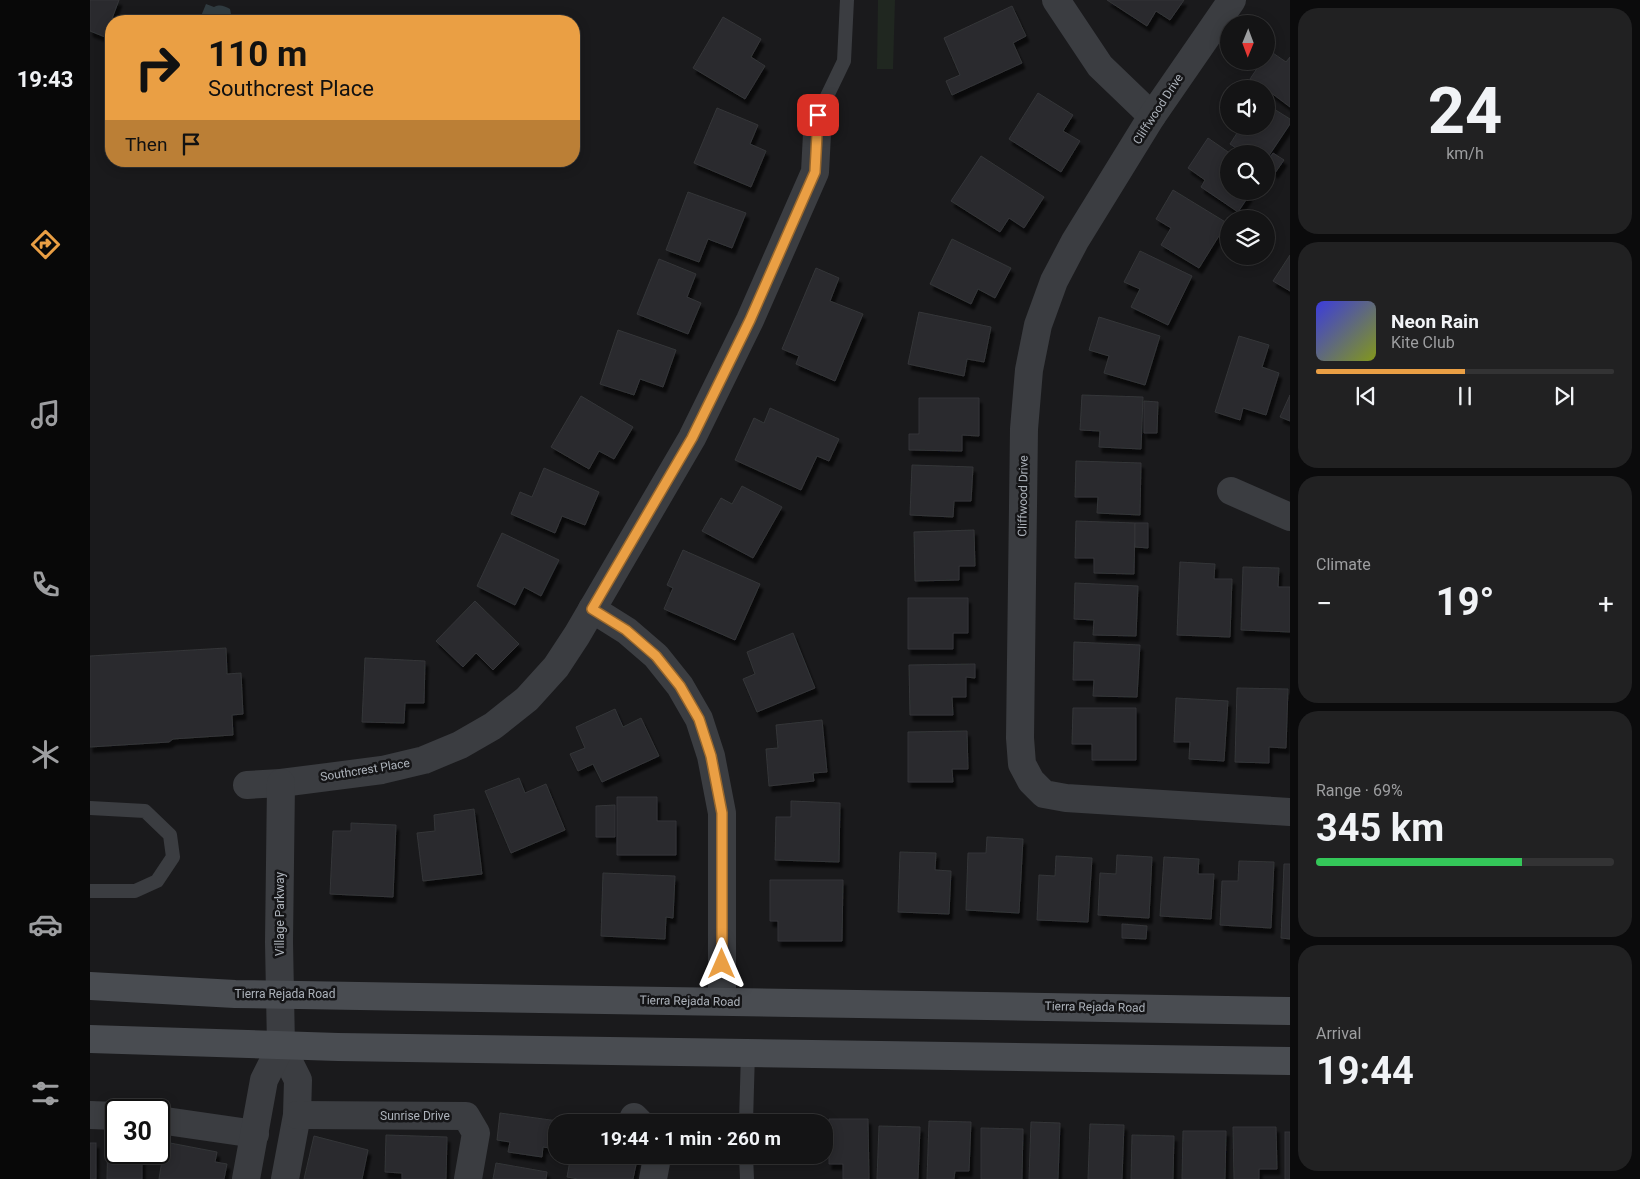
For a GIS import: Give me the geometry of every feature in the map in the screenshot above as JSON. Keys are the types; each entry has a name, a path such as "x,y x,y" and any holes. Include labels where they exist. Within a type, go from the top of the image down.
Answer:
{"main road":[{"name":"Tierra Rejada Road","path":"90,986 280,994 1290,1011"},
{"path":"90,1039 281,1046 1290,1061"}],"street":[{"path":"1056,0 1100,66 1152,116"},
{"name":"Cliffwood Drive","path":"1232,0 1152,116 1075,241 1054,282 1038,325 1029,370 1024,429 1020,738 1022,764 1031,781 1044,794 1066,798 1290,812"},
{"name":"Southcrest Place","path":"247,785 281,783 382,770 424,760 460,745 493,726 527,699 556,667 692,438 750,320 815,172 818,115"},
{"path":"1231,491 1290,517"},
{"path":"592,609 626,630 662,663 680,686 699,719 711,756 722,813 722,1001"},
{"name":"Village Parkway","path":"281,783 279,942 281,1046 298,1080 297,1115 285,1179"},
{"name":"Village Parkway","path":"246,1179 264,1080 281,1046"},
{"path":"90,1115 105,1116"},
{"name":"Sunrise Drive","path":"297,1115 466,1116 476,1133 468,1179"},
{"path":"170,1122 255,1134"},
{"path":"653,1179 656,1164"}],"lane":[{"path":"818,115 844,61 847,0"},
{"path":"90,808 145,811 170,835 173,857 157,880 135,891 90,891"},
{"path":"746,1114 748,1052"},
{"path":"746,1164 747,1179"}],"shaded area":[{"path":"878,0 895,0 893,69 877,69"},
{"path":"206,4 230,9 231,14 234,15 201,15"}],"building":[{"path":"90,0 119,0 113,15 105,15 105,37 90,31"},
{"path":"1107,0 1184,0 1170,20 1156,11 1147,26"},
{"path":"1012,6 1026,36 1013,43 1022,63 952,95 946,81 960,75 944,38"},
{"path":"723,17 761,39 751,57 765,66 745,99 693,68"},
{"path":"1275,54 1286,62 1290,57 1290,107 1275,96 1275,80 1250,79 1256,70 1275,70"},
{"path":"1038,93 1073,115 1063,131 1080,141 1061,172 1009,139"},
{"path":"717,108 758,125 750,144 766,151 751,187 694,163"},
{"path":"1275,110 1290,119 1290,124 1275,146 1230,144 1236,135 1275,135"},
{"path":"1208,138 1220,146 1220,200 1201,187 1205,180 1188,168"},
{"path":"1275,154 1284,160 1275,173"},
{"path":"981,156 1044,197 1024,228 1009,218 1000,232 951,201"},
{"path":"1173,190 1220,219 1220,234 1199,268 1161,245 1171,228 1156,219"},
{"path":"688,192 746,213 732,248 708,239 699,262 666,250"},
{"path":"1220,200 1246,200 1239,210 1235,210"},
{"path":"952,239 1011,268 995,298 978,289 971,304 930,284"},
{"path":"1140,251 1192,276 1168,325 1131,307 1140,289 1124,282"},
{"path":"1290,255 1290,291 1273,281"},
{"path":"659,259 696,274 687,297 701,303 688,334 637,314"},
{"path":"816,268 839,278 830,301 863,314 835,381 796,364 799,356 782,349"},
{"path":"919,312 991,327 984,362 967,359 964,376 908,364"},
{"path":"1099,317 1160,336 1145,385 1104,373 1109,356 1089,350"},
{"path":"618,330 676,350 663,387 640,379 634,395 600,384"},
{"path":"1239,336 1269,345 1262,367 1279,373 1266,415 1243,408 1240,420 1215,412"},
{"path":"1082,395 1143,397 1141,449 1099,447 1100,431 1080,430"},
{"path":"1290,395 1290,421 1280,417"},
{"path":"581,396 633,427 614,459 599,451 589,469 551,447"},
{"path":"919,398 979,398 979,436 962,435 962,451 909,450 909,434 919,434"},
{"path":"1144,401 1158,402 1157,433 1144,433"},
{"path":"770,408 839,439 829,461 817,456 801,490 735,460 754,418 764,423"},
{"path":"1076,461 1141,463 1140,515 1097,513 1098,497 1075,497"},
{"path":"912,465 973,467 971,501 954,501 953,517 910,515"},
{"path":"544,468 599,492 585,525 562,516 555,533 511,514 520,492 532,497"},
{"path":"742,486 782,507 753,558 702,531 721,498 732,504"},
{"path":"1076,521 1135,523 1134,574 1094,573 1094,558 1075,558"},
{"path":"1135,523 1148,523 1148,548 1135,547"},
{"path":"974,530 975,566 959,566 959,580 915,581 914,532"},
{"path":"502,533 559,560 541,596 524,587 515,605 477,586"},
{"path":"683,550 760,584 735,640 664,609 673,588 667,585"},
{"path":"1180,562 1215,564 1214,579 1232,579 1230,637 1177,635"},
{"path":"1243,567 1279,568 1278,587 1290,587 1290,632 1241,630"},
{"path":"1075,583 1138,586 1136,636 1093,635 1094,620 1074,619"},
{"path":"908,598 968,598 968,633 953,633 953,649 908,649"},
{"path":"475,601 519,644 493,670 476,653 463,667 436,641"},
{"path":"793,633 815,688 757,712 743,679 755,674 747,652"},
{"path":"1074,642 1140,645 1137,697 1093,696 1094,680 1073,680"},
{"path":"226,648 227,674 241,673 243,714 232,715 233,735 173,739 169,742 90,747 90,656"},
{"path":"365,658 425,661 424,703 405,703 404,723 362,722"},
{"path":"975,664 975,678 966,677 966,697 952,697 953,715 910,715 909,665"},
{"path":"1237,688 1288,689 1286,748 1269,747 1269,763 1235,762"},
{"path":"1176,698 1228,701 1224,761 1189,759 1190,742 1174,742"},
{"path":"1073,708 1136,708 1136,760 1092,760 1092,744 1072,744"},
{"path":"615,709 623,727 641,718 659,756 602,782 593,764 578,771 570,754 585,748 576,727"},
{"path":"822,720 827,772 813,773 814,781 769,786 766,749 778,748 776,725"},
{"path":"967,731 968,769 952,769 953,782 908,782 908,732"},
{"path":"519,778 525,793 546,784 565,830 511,853 485,791"},
{"path":"617,797 657,797 657,821 676,821 676,855 617,855"},
{"path":"791,801 840,803 839,862 775,860 776,817 791,817"},
{"path":"615,805 615,837 596,837 596,806"},
{"path":"474,809 482,874 423,881 417,833 435,831 434,815"},
{"path":"351,823 396,825 393,897 330,894 333,831 351,831"},
{"path":"987,837 1023,839 1019,913 966,910 968,853 986,853"},
{"path":"900,852 936,853 935,870 951,871 949,914 898,912"},
{"path":"1117,855 1152,857 1149,918 1098,915 1100,873 1116,874"},
{"path":"1056,856 1092,858 1088,922 1037,920 1039,875 1055,876"},
{"path":"1164,857 1199,859 1198,874 1214,874 1211,919 1160,916"},
{"path":"1239,861 1274,862 1271,928 1220,925 1222,881 1238,881"},
{"path":"1284,864 1290,864 1290,939 1281,938"},
{"path":"603,873 675,876 673,918 666,917 665,939 601,936"},
{"path":"770,880 843,880 842,941 778,941 778,921 770,921"},
{"path":"1122,924 1147,926 1146,939 1122,938"},
{"path":"500,1113 548,1120 548,1148 543,1147 542,1157 508,1152 510,1142 497,1140"},
{"path":"833,1119 868,1119 869,1179 843,1179 843,1164 833,1164"},
{"path":"929,1121 971,1122 969,1171 955,1171 954,1179 927,1179"},
{"path":"1031,1122 1060,1123 1058,1179 1029,1179"},
{"path":"1090,1124 1124,1125 1122,1179 1088,1179"},
{"path":"879,1126 920,1127 918,1179 877,1179"},
{"path":"1233,1127 1276,1127 1277,1169 1259,1169 1259,1179 1234,1179"},
{"path":"981,1128 1023,1129 1022,1179 981,1179"},
{"path":"1183,1131 1226,1131 1225,1179 1182,1179"},
{"path":"1285,1132 1290,1132 1290,1179 1285,1179"},
{"path":"386,1135 447,1137 446,1179 402,1179 402,1173 385,1172"},
{"path":"1132,1135 1174,1136 1173,1179 1131,1179"},
{"path":"314,1136 368,1150 362,1179 304,1179"},
{"path":"90,1143 96,1143 96,1179 90,1179"},
{"path":"170,1143 217,1152 215,1162 227,1164 224,1179 159,1179 161,1164 170,1164"},
{"path":"496,1163 547,1172 546,1179 493,1179"},
{"path":"107,1164 142,1164 142,1179 107,1179"},
{"path":"569,1164 636,1164 633,1179 578,1179 567,1177"}],"route":[{"path":"722,964 722,813 711,756 699,719 680,686 656,656 626,630 592,609 692,438 750,320 815,172 818,115"}]}
